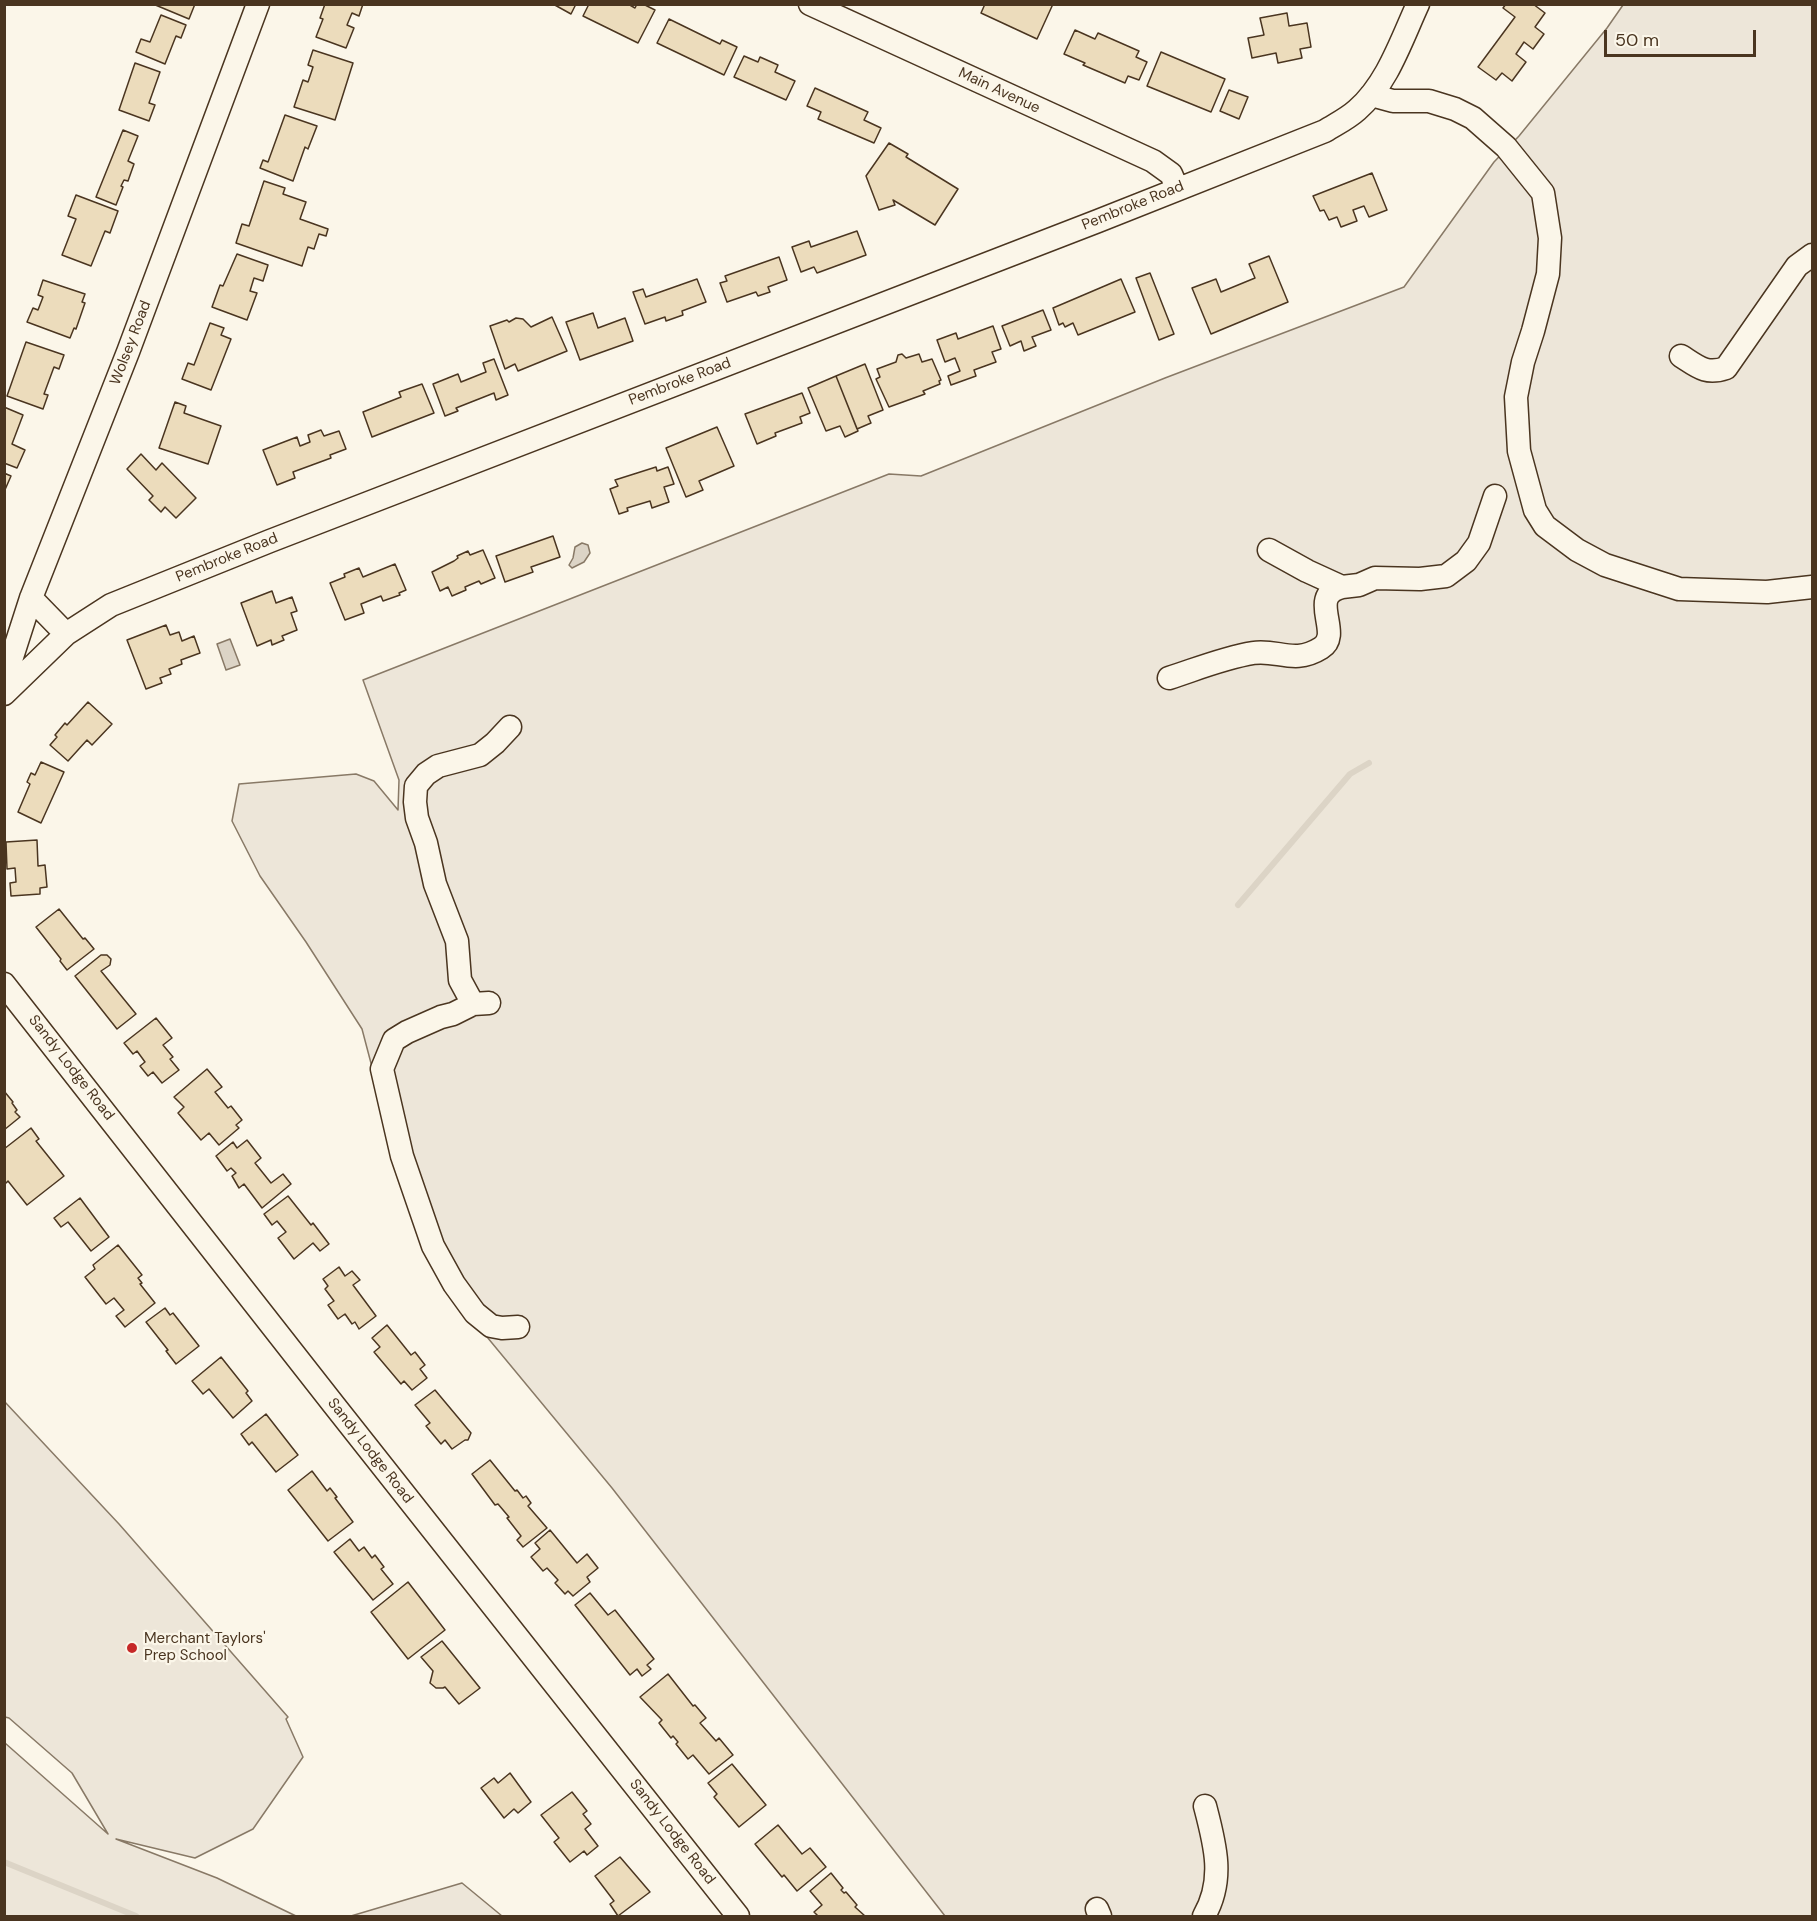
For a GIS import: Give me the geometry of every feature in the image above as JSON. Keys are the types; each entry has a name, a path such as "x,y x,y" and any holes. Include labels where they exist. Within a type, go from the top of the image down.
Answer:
{"street":[{"name":"Wolsey Road","path":"4,682 31,598 129,352 258,4"},
{"name":"Main Avenue","path":"810,4 1153,161 1171,174 1177,188"},
{"name":"Pembroke Road","path":"4,694 66,634 111,605 132,596 1325,130 1347,118 1371,95 1385,74 1418,4"},
{"path":"1371,95 1392,100 1429,101 1473,118 1506,147 1543,193 1550,238 1548,274 1523,362 1516,397 1519,451 1535,510 1545,526 1577,550 1605,565 1679,589 1767,592 1812,587"},
{"path":"1681,356 1701,369 1714,372 1726,368 1797,266 1812,255"},
{"path":"1169,678 1219,660 1239,656 1257,653 1288,657 1306,655 1322,648 1329,636 1326,605 1328,596 1334,589 1359,585 1375,578 1420,579 1446,576 1466,561 1479,543 1495,496"},
{"path":"1269,550 1306,571 1342,587"},
{"path":"31,598 66,634"},
{"path":"510,727 480,755 438,766 426,774 416,786 417,818 426,843 435,884 457,941 460,980 481,1004 441,1017 394,1040 382,1069 402,1156 433,1246 454,1284 475,1313 491,1326 518,1327"},
{"name":"Sandy Lodge Road","path":"4,984 738,1917"},
{"path":"1204,1917 1217,1884 1215,1853 1205,1806"}],"shaded area":[{"path":"1623,5 1812,5 1812,1916 945,1916 612,1488 444,1285 407,1200 362,1029 260,876 232,821 239,784 356,774 374,781 398,810 399,780 363,680 889,474 921,476 1165,378 1404,287 1494,162 1519,136"},
{"path":"582,543 588,545 590,553 584,562 572,568 569,565 575,547"},
{"path":"230,639 240,665 226,670 217,644"},
{"name":"Merchant Taylors' Prep School","path":"4,1401 119,1524 288,1717 286,1719 303,1757 253,1829 195,1858 116,1839 217,1878 296,1916 5,1916 5,1743 108,1834 72,1773 5,1717"},
{"path":"462,1883 502,1916 351,1916"}],"building":[{"path":"153,4 195,4 189,19"},
{"path":"325,4 363,4 359,16 352,13 347,25 354,28 346,48 316,37 323,19 320,18"},
{"path":"553,4 576,4 571,14"},
{"path":"589,4 628,4 635,8 637,4 643,4 655,10 638,43 583,16"},
{"path":"985,4 1053,4 1037,39 981,13"},
{"path":"1506,4 1533,4 1545,13 1535,27 1544,34 1533,49 1524,42 1516,54 1526,62 1512,81 1502,73 1496,80 1478,67 1515,17 1503,8"},
{"path":"1287,13 1289,26 1307,23 1311,47 1300,49 1302,58 1278,63 1276,53 1252,58 1248,38 1264,35 1260,18"},
{"path":"161,15 186,25 181,38 176,36 165,64 136,52 141,39 150,42"},
{"path":"669,19 720,44 722,40 737,47 724,75 657,43"},
{"path":"1075,30 1095,39 1098,33 1139,51 1136,57 1147,62 1139,80 1128,76 1125,83 1064,54"},
{"path":"313,50 353,63 335,120 294,107 303,80 308,82 313,67 308,65"},
{"path":"1161,52 1225,79 1211,112 1147,86"},
{"path":"744,56 758,62 760,57 778,65 775,72 795,81 786,100 734,77"},
{"path":"135,63 160,72 149,103 155,105 149,121 119,110"},
{"path":"815,88 868,112 864,120 881,128 874,143 818,119 821,112 807,106"},
{"path":"1229,90 1248,97 1239,119 1220,111"},
{"path":"285,115 317,126 308,149 305,147 293,181 260,168 263,160 268,162"},
{"path":"123,130 138,136 128,161 134,164 128,181 124,180 121,186 123,187 116,205 96,197"},
{"path":"889,143 908,154 906,157 958,189 935,225 893,200 895,205 879,210 866,176"},
{"path":"1372,173 1387,210 1369,217 1364,206 1353,210 1357,221 1341,227 1337,217 1329,220 1324,210 1320,211 1313,196"},
{"path":"264,181 285,188 283,194 306,202 300,219 328,229 326,236 319,234 314,249 308,247 302,266 236,243 242,224 249,226"},
{"path":"76,195 118,211 110,233 105,231 91,266 62,255 76,219 68,216"},
{"path":"857,231 866,255 817,273 814,267 801,272 792,247 809,241 811,247"},
{"path":"237,254 268,265 263,281 254,278 250,291 257,293 247,320 212,307 220,285 223,286"},
{"path":"1269,256 1288,302 1211,334 1192,288 1216,279 1221,292 1255,278 1249,264"},
{"path":"779,257 787,280 768,287 770,292 758,296 756,292 727,302 720,283 727,281 725,276"},
{"path":"1150,273 1174,334 1159,340 1136,278"},
{"path":"697,279 706,302 682,311 683,315 666,321 665,317 645,324 633,292 643,289 646,297"},
{"path":"1121,279 1135,312 1078,335 1073,323 1065,327 1063,323 1059,325 1053,308"},
{"path":"43,280 85,294 82,302 85,303 76,329 74,328 70,338 27,322 33,308 38,310 43,297 38,295"},
{"path":"1043,310 1051,330 1032,337 1036,346 1024,351 1021,341 1010,346 1002,326"},
{"path":"593,313 598,328 625,318 633,341 580,360 566,322"},
{"path":"552,317 567,351 518,371 515,364 505,369 490,326 516,318 523,319 531,327"},
{"path":"210,323 224,328 221,335 231,339 211,390 182,379 188,363 194,365"},
{"path":"993,326 1001,349 992,352 996,362 974,370 976,376 951,385 948,376 960,371 955,358 945,362 937,340 956,333 958,339"},
{"path":"26,342 64,355 59,369 54,367 44,394 48,395 43,409 7,396"},
{"path":"902,354 906,358 919,354 922,362 932,359 941,380 940,384 923,391 925,394 889,407 876,379 880,377 877,369 896,362 898,355"},
{"path":"494,359 508,395 496,400 494,393 456,408 458,411 445,416 433,384 458,374 461,382 486,372 483,363"},
{"path":"865,364 883,410 868,416 871,423 857,429 836,376"},
{"path":"836,376 858,431 845,437 840,426 826,431 808,388"},
{"path":"422,384 434,413 372,437 363,412 401,397 399,392"},
{"path":"802,393 810,413 800,417 802,423 775,433 776,436 757,444 745,414"},
{"path":"175,402 186,406 184,413 221,426 208,464 159,448"},
{"path":"4,407 23,415 12,444 25,450 17,468 4,463"},
{"path":"717,427 734,466 699,481 703,490 686,497 666,448"},
{"path":"321,430 324,436 339,431 346,449 330,455 331,458 293,472 295,478 277,485 263,450 297,437 300,446 310,442 308,435"},
{"path":"141,454 156,470 162,463 196,498 176,518 165,507 161,512 149,500 153,496 127,469"},
{"path":"656,467 657,471 668,467 674,484 664,487 669,502 652,508 650,501 627,508 628,511 619,514 610,489 618,486 615,480"},
{"path":"4,473 11,476 4,492"},
{"path":"553,536 560,557 531,567 533,572 505,582 496,556"},
{"path":"483,550 495,578 481,584 479,581 452,596 448,587 440,591 432,572 468,551 470,555"},
{"path":"395,564 406,590 399,593 400,595 383,601 381,596 361,604 364,613 345,620 330,583 359,568 363,577"},
{"path":"272,591 276,603 292,597 297,611 291,613 297,630 282,636 284,640 272,645 271,640 257,646 241,603"},
{"path":"166,625 170,635 179,632 182,641 194,636 200,653 181,660 182,664 169,669 171,674 160,678 162,683 146,689 127,640"},
{"path":"88,702 112,724 92,745 87,740 68,761 50,745 65,723 67,725"},
{"path":"41,762 64,772 41,823 18,812 30,784 27,782 31,773 35,775"},
{"path":"37,840 38,866 45,865 47,887 40,888 40,894 11,896 10,883 16,882 15,868 7,869 6,842"},
{"path":"59,909 94,949 67,970 36,927"},
{"path":"101,955 107,955 111,959 110,965 101,971 136,1014 117,1029 75,976"},
{"path":"156,1018 172,1038 163,1045 173,1057 170,1059 179,1070 162,1083 153,1072 148,1076 140,1066 145,1062 137,1051 133,1054 124,1043"},
{"path":"207,1069 222,1087 215,1092 242,1120 236,1125 239,1128 219,1145 209,1133 201,1140 178,1113 184,1107 174,1097"},
{"path":"4,1091 13,1102 17,1110 15,1112 20,1117 4,1130"},
{"path":"31,1128 39,1139 36,1141 64,1176 27,1205 8,1181 6,1183 4,1181 4,1149"},
{"path":"247,1140 261,1158 255,1163 271,1183 283,1174 291,1184 262,1208 244,1184 239,1188 232,1176 236,1173 231,1168 227,1171 216,1156 233,1142 237,1148"},
{"path":"288,1196 329,1244 320,1251 313,1243 294,1259 278,1238 286,1232 277,1221 272,1225 264,1214"},
{"path":"80,1198 109,1237 91,1251 68,1222 61,1227 54,1218"},
{"path":"118,1245 142,1275 138,1278 142,1283 140,1284 155,1303 125,1327 116,1316 124,1310 114,1298 106,1304 85,1277 95,1269 93,1265"},
{"path":"339,1267 345,1276 352,1271 360,1280 353,1285 376,1316 359,1329 355,1322 352,1324 345,1314 338,1319 328,1305 334,1301 325,1289 328,1286 323,1279"},
{"path":"165,1308 170,1315 173,1313 199,1346 176,1364 146,1322"},
{"path":"387,1325 411,1355 415,1352 425,1365 420,1369 427,1378 412,1390 404,1381 401,1384 374,1352 380,1347 372,1338"},
{"path":"221,1357 248,1391 246,1393 252,1401 233,1418 209,1389 203,1394 192,1381"},
{"path":"435,1390 471,1433 468,1440 452,1449 445,1440 441,1444 426,1426 430,1423 415,1405"},
{"path":"266,1414 298,1455 276,1472 252,1442 249,1445 241,1434"},
{"path":"490,1460 515,1491 517,1490 523,1498 526,1496 531,1503 528,1506 547,1528 523,1547 517,1540 521,1536 507,1518 509,1517 498,1504 495,1505 472,1474"},
{"path":"312,1471 327,1491 330,1488 353,1522 328,1541 288,1490"},
{"path":"550,1530 577,1563 587,1554 598,1568 587,1577 590,1582 573,1596 568,1591 565,1594 555,1583 558,1580 547,1568 543,1571 531,1557 540,1549 535,1543"},
{"path":"350,1539 359,1551 364,1547 372,1558 375,1555 384,1567 381,1569 393,1584 373,1600 334,1552"},
{"path":"408,1582 445,1630 408,1659 371,1612"},
{"path":"590,1593 608,1615 615,1610 654,1659 647,1665 651,1669 642,1676 637,1669 630,1675 575,1605"},
{"path":"442,1641 480,1688 459,1704 445,1687 436,1688 430,1683 433,1671 421,1657"},
{"path":"668,1674 693,1706 695,1705 706,1718 700,1723 716,1741 719,1738 733,1755 709,1774 693,1755 688,1759 676,1744 678,1742 673,1736 671,1738 659,1723 662,1720 640,1697"},
{"path":"732,1764 766,1805 739,1827 714,1797 717,1794 708,1783"},
{"path":"510,1773 531,1802 518,1813 514,1809 504,1818 481,1788 494,1778 498,1783"},
{"path":"572,1792 587,1811 583,1814 591,1824 585,1829 598,1846 587,1855 584,1851 570,1862 554,1842 559,1838 541,1815"},
{"path":"778,1825 802,1854 810,1848 826,1867 797,1891 784,1875 782,1877 755,1844"},
{"path":"620,1857 650,1892 618,1916 610,1904 614,1901 595,1876"},
{"path":"831,1873 843,1888 841,1890 846,1892 857,1905 855,1907 865,1916 818,1916 814,1912 822,1905 810,1891"}],"waterway":[{"path":"1238,905 1350,774 1369,763"},
{"path":"4,1862 136,1916"}],"place":[{"name":"Merchant Taylors' Prep School","path":"132,1648"}]}
